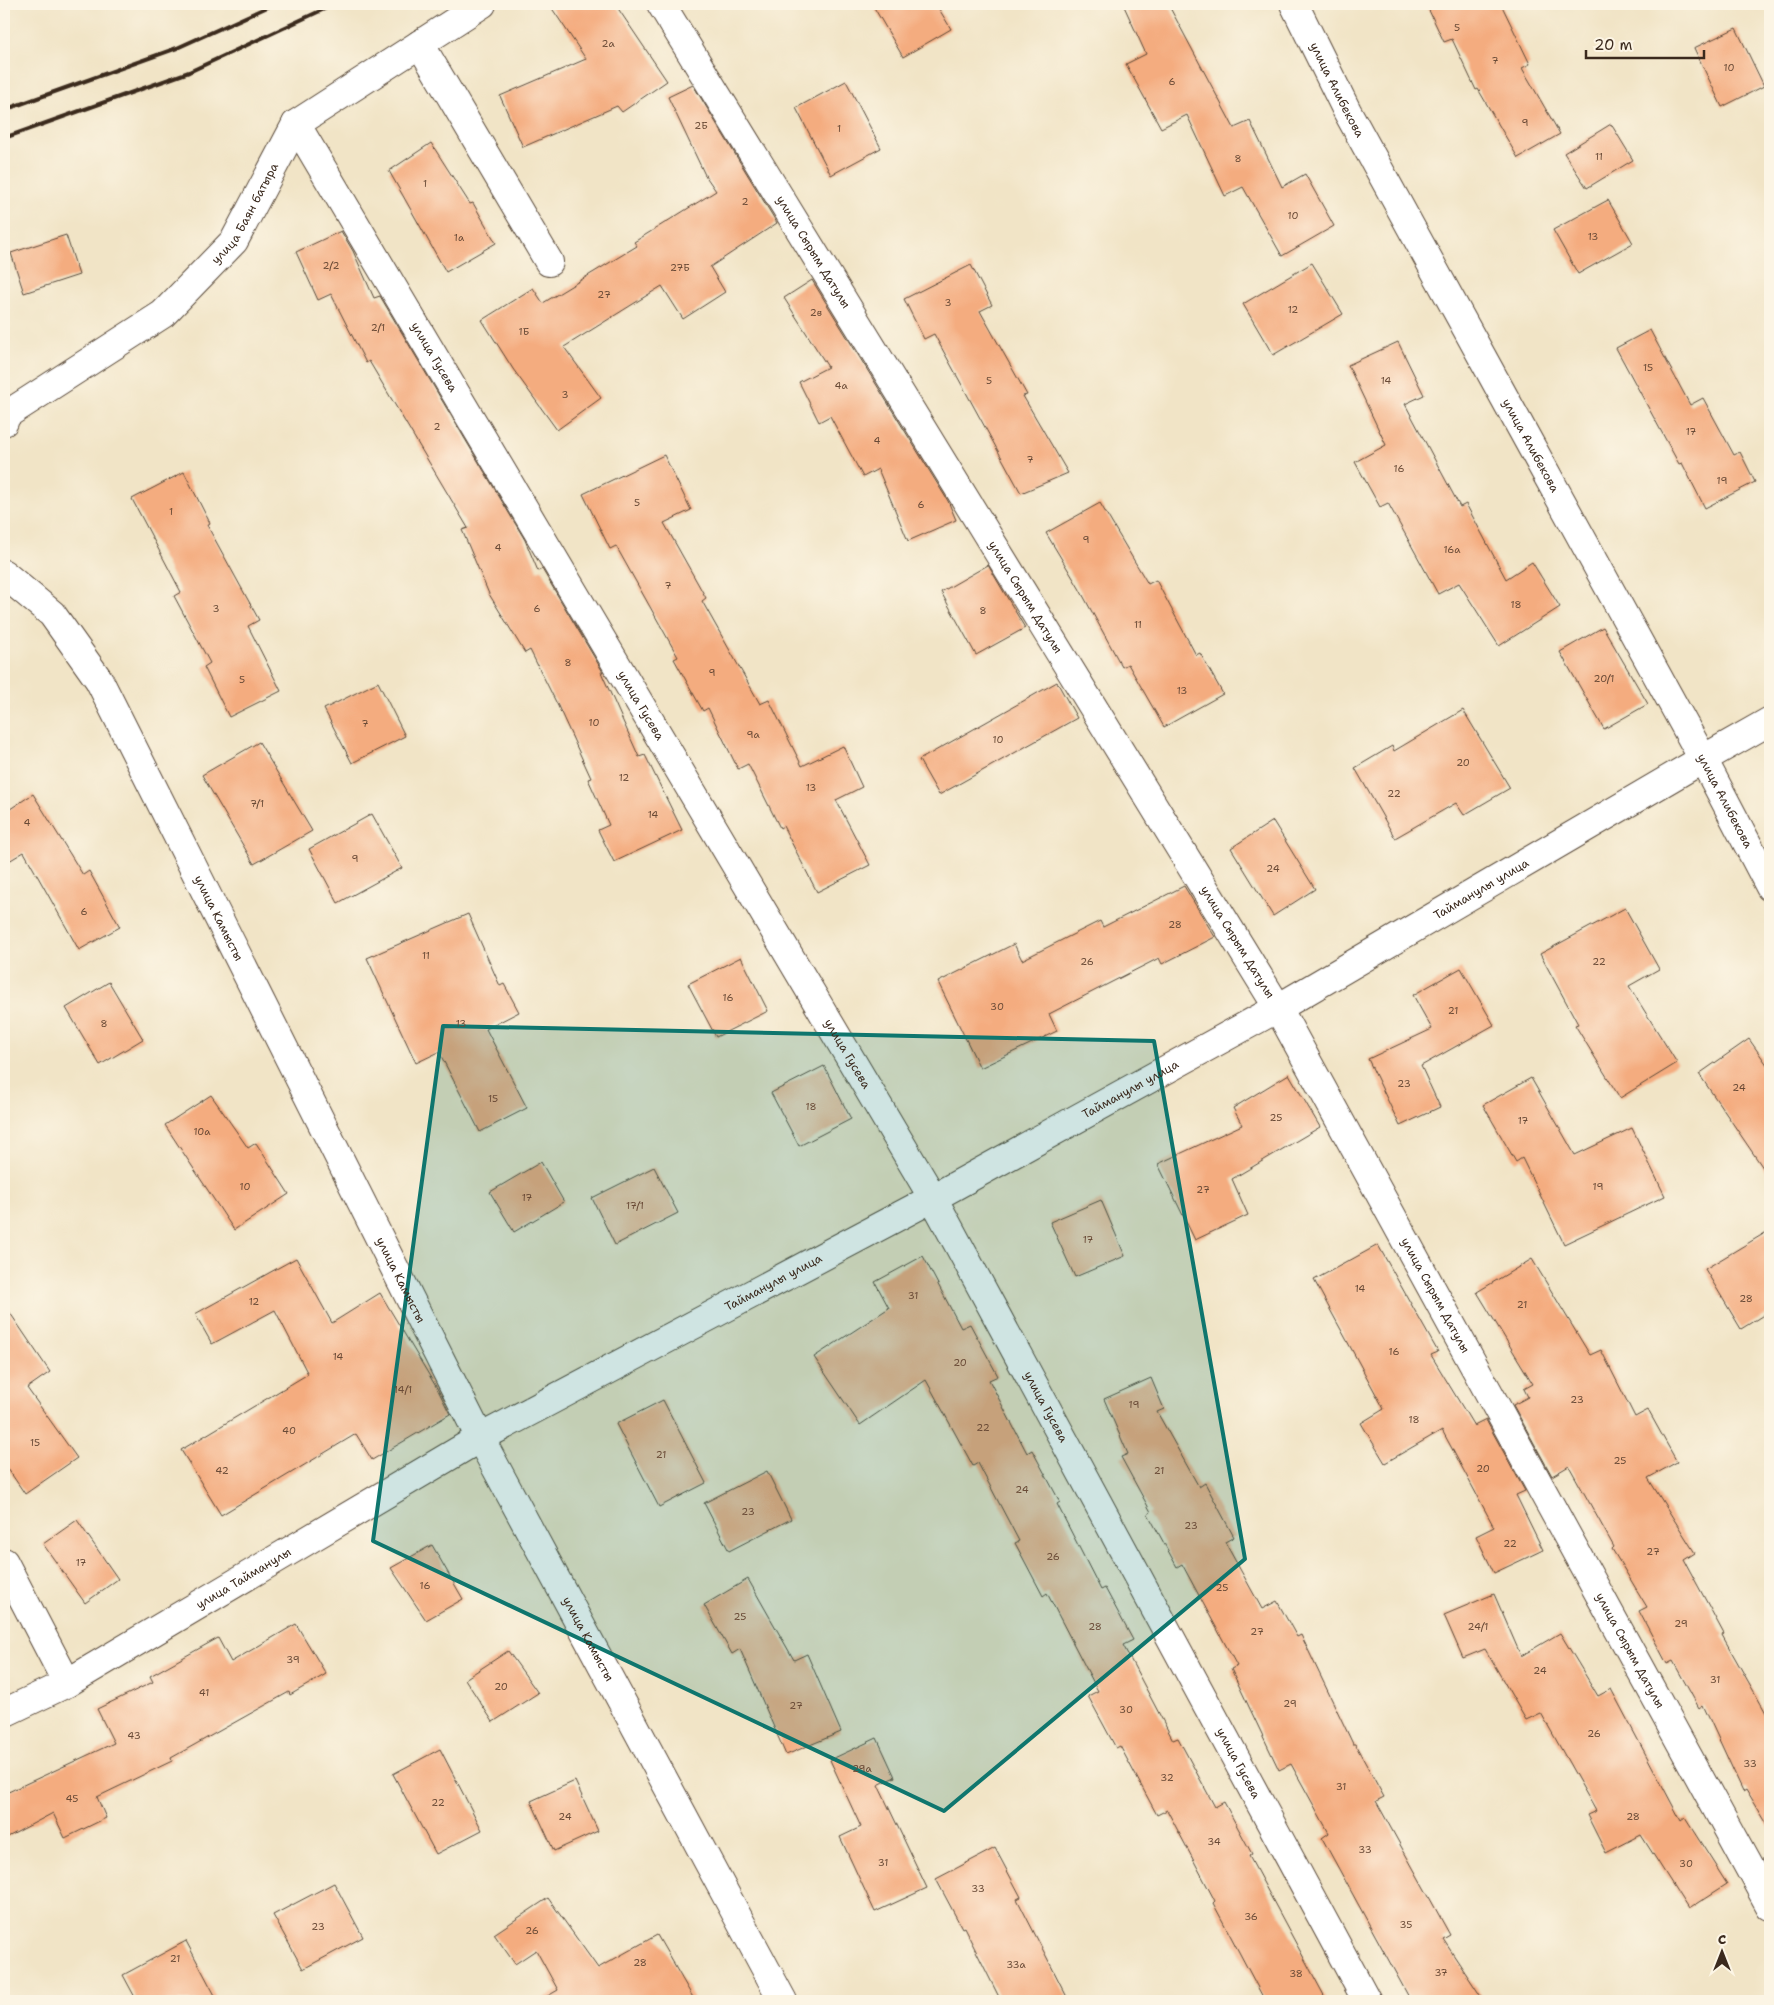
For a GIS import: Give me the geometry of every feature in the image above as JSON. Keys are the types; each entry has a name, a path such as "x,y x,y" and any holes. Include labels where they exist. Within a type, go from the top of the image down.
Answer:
{"street":[{"name":"улица Баян батыра","path":"4,416 162,314 234,241 296,124 482,4"},
{"name":"улица Сырым Датулы","path":"661,4 1278,1008 1770,1906"},
{"name":"улица Алибекова","path":"1294,4 1347,111 1703,759 1770,887"},
{"path":"420,44 549,262"},
{"name":"улица Гусева","path":"296,124 933,1198 1367,2001"},
{"name":"улица Камысты","path":"4,574 52,614 99,680 480,1438 783,2001"},
{"name":"Тайманулы улица","path":"480,1438 933,1198 1278,1008 1770,721"},
{"name":"улица Тайманулы","path":"4,1713 67,1683 480,1438"},
{"path":"4,1562 67,1683"}],"highlighted area":[{"path":"443,1026 1154,1041 1245,1559 944,1811 373,1541"}],"building":[{"path":"549,4 615,4 667,81 622,112 617,106 523,147 500,96 586,59"},
{"path":"872,4 936,4 951,29 903,57"},
{"path":"1123,4 1168,4 1234,128 1250,121 1282,187 1305,174 1334,226 1282,256 1243,187 1225,196 1187,115 1161,128 1126,64 1146,54"},
{"path":"1426,4 1501,4 1530,64 1522,68 1560,134 1518,158 1478,89 1476,90 1452,39 1444,42"},
{"path":"1736,28 1764,86 1722,107 1694,48"},
{"path":"846,81 881,148 831,175 796,108"},
{"path":"693,85 777,223 710,267 725,292 683,319 662,286 564,347 601,398 557,430 513,369 482,320 533,288 543,303 637,246 634,242 716,191 705,175 668,97"},
{"path":"1611,124 1633,160 1587,188 1564,153"},
{"path":"431,143 470,204 473,203 496,243 446,272 389,171"},
{"path":"1608,200 1633,243 1578,274 1553,230"},
{"path":"341,231 353,251 374,298 380,296 525,540 538,571 542,569 603,672 601,672 639,757 645,755 682,830 614,862 598,830 609,825 588,779 591,778 530,650 525,653 489,594 462,530 468,528 369,361 366,363 331,294 318,300 296,252"},
{"path":"66,235 79,275 24,293 11,253"},
{"path":"1312,263 1343,314 1273,355 1243,304"},
{"path":"971,265 992,305 980,311 1027,395 1023,396 1068,473 1021,493 934,334 924,339 904,299"},
{"path":"812,280 948,501 956,520 908,541 878,469 863,477 830,416 819,422 799,382 828,367 784,298"},
{"path":"1650,330 1690,405 1703,398 1734,455 1740,452 1755,482 1705,508 1682,463 1679,464 1616,348"},
{"path":"1398,342 1424,395 1405,404 1460,507 1466,504 1506,579 1532,562 1560,607 1499,646 1459,583 1438,594 1388,503 1380,507 1355,462 1386,445 1348,365"},
{"path":"664,455 691,510 664,523 706,598 702,601 760,704 769,700 802,766 843,746 862,787 836,800 870,865 817,892 783,826 780,828 748,764 738,769 708,708 703,711 674,659 678,657 616,546 610,549 583,494"},
{"path":"184,472 210,523 207,525 259,620 248,626 281,691 229,717 204,667 210,663 174,596 181,592 132,499"},
{"path":"1100,503 1148,584 1156,580 1196,655 1200,653 1223,694 1164,727 1128,664 1122,667 1079,588 1046,533"},
{"path":"988,565 1025,628 976,655 941,592"},
{"path":"1603,627 1648,704 1604,729 1560,652"},
{"path":"378,682 405,736 352,763 324,709"},
{"path":"1057,682 1077,718 939,795 919,760"},
{"path":"1463,710 1510,788 1464,815 1456,803 1395,838 1355,768 1392,746 1394,751"},
{"path":"259,742 312,831 254,864 202,775"},
{"path":"33,794 83,875 89,871 120,927 79,950 24,852 4,864 4,813"},
{"path":"372,814 402,868 338,903 309,849"},
{"path":"1273,821 1315,889 1273,916 1231,848"},
{"path":"1184,886 1215,937 1162,964 1159,958 1049,1014 1057,1031 980,1068 938,982 1014,944 1022,960 1100,921 1103,927"},
{"path":"1625,908 1659,969 1629,986 1677,1063 1620,1098 1575,1025 1578,1024 1540,954"},
{"path":"468,914 500,986 504,984 519,1012 486,1029 527,1108 480,1132 439,1052 416,1063 367,958"},
{"path":"741,957 768,1011 716,1037 688,984"},
{"path":"1461,968 1494,1025 1421,1066 1440,1107 1400,1126 1368,1059 1432,1029 1413,995"},
{"path":"109,982 143,1039 100,1065 66,1008"},
{"path":"1749,1039 1770,1069 1770,1178 1699,1074"},
{"path":"824,1066 851,1119 799,1146 771,1093"},
{"path":"1289,1074 1320,1127 1232,1179 1248,1215 1195,1240 1158,1164 1242,1125 1233,1108"},
{"path":"1531,1078 1575,1155 1632,1128 1665,1196 1564,1244 1522,1158 1516,1162 1483,1105"},
{"path":"211,1095 248,1148 256,1143 289,1194 234,1230 165,1125"},
{"path":"541,1162 564,1202 514,1232 490,1192"},
{"path":"654,1167 678,1213 615,1245 592,1198"},
{"path":"1101,1200 1125,1256 1075,1277 1050,1222"},
{"path":"1770,1230 1770,1311 1741,1329 1705,1269"},
{"path":"1378,1245 1438,1352 1431,1355 1474,1426 1486,1420 1525,1491 1516,1495 1543,1550 1494,1573 1476,1536 1494,1527 1442,1430 1385,1463 1361,1423 1384,1409 1314,1280"},
{"path":"923,1256 961,1328 970,1324 998,1376 989,1380 1027,1453 1032,1450 1060,1502 1057,1504 1101,1590 1105,1588 1133,1640 1123,1645 1173,1740 1178,1738 1215,1807 1224,1802 1252,1854 1249,1856 1327,2001 1265,2001 1213,1903 1215,1901 1167,1810 1157,1815 1120,1746 1116,1748 1088,1696 1098,1691 1047,1593 1043,1596 1015,1543 1019,1541 978,1463 973,1466 926,1380 860,1425 814,1357 889,1308 875,1282"},
{"path":"296,1258 332,1323 380,1293 438,1390 450,1414 372,1460 356,1434 221,1515 181,1450 308,1374 275,1310 212,1344 195,1314"},
{"path":"1532,1259 1590,1355 1601,1350 1635,1417 1648,1410 1677,1462 1648,1478 1695,1553 1684,1560 1724,1634 1722,1635 1770,1720 1770,1829 1746,1789 1743,1791 1703,1705 1699,1708 1673,1661 1667,1664 1639,1611 1647,1607 1612,1549 1614,1547 1569,1466 1552,1476 1513,1405 1528,1397 1524,1389 1533,1384 1477,1292"},
{"path":"4,1304 50,1372 27,1388 77,1458 25,1494 4,1463"},
{"path":"1151,1378 1164,1409 1157,1412 1199,1487 1205,1483 1234,1537 1225,1542 1262,1609 1277,1601 1297,1637 1301,1635 1353,1744 1355,1744 1384,1797 1376,1801 1450,1935 1443,1939 1484,2001 1411,2001 1322,1838 1329,1833 1291,1764 1279,1770 1231,1669 1237,1666 1182,1564 1177,1567 1148,1514 1151,1512 1121,1457 1128,1454 1104,1399"},
{"path":"663,1400 706,1483 659,1507 616,1424"},
{"path":"767,1471 791,1519 729,1551 704,1503"},
{"path":"77,1520 118,1579 85,1603 43,1544"},
{"path":"432,1545 463,1599 426,1620 391,1568"},
{"path":"748,1579 794,1660 807,1654 841,1732 786,1755 740,1649 732,1654 704,1605"},
{"path":"1494,1594 1521,1656 1560,1633 1598,1696 1611,1689 1681,1821 1685,1818 1727,1884 1688,1909 1641,1835 1606,1853 1587,1815 1596,1811 1541,1713 1526,1720 1485,1649 1463,1658 1444,1615"},
{"path":"296,1624 326,1674 290,1695 289,1692 171,1758 172,1761 97,1797 106,1818 65,1838 53,1813 4,1839 4,1794 114,1743 97,1709 153,1682 150,1676 218,1638 231,1662"},
{"path":"508,1651 538,1693 493,1722 465,1679"},
{"path":"877,1738 895,1777 878,1785 927,1888 875,1912 840,1837 861,1827 830,1760"},
{"path":"440,1749 482,1830 436,1854 393,1774"},
{"path":"575,1781 598,1831 554,1851 531,1801"},
{"path":"995,1848 1021,1897 1017,1899 1069,2001 1001,2001 964,1927 962,1928 936,1879"},
{"path":"334,1883 363,1937 303,1969 273,1915"},
{"path":"548,1898 598,1968 657,1935 695,2001 539,2001 558,1990 536,1950 515,1964 494,1934"},
{"path":"186,1941 218,2001 137,2001 123,1975"}],"railway":[{"path":"4,110 177,48 274,4"},
{"path":"4,138 189,72 335,4"}]}
